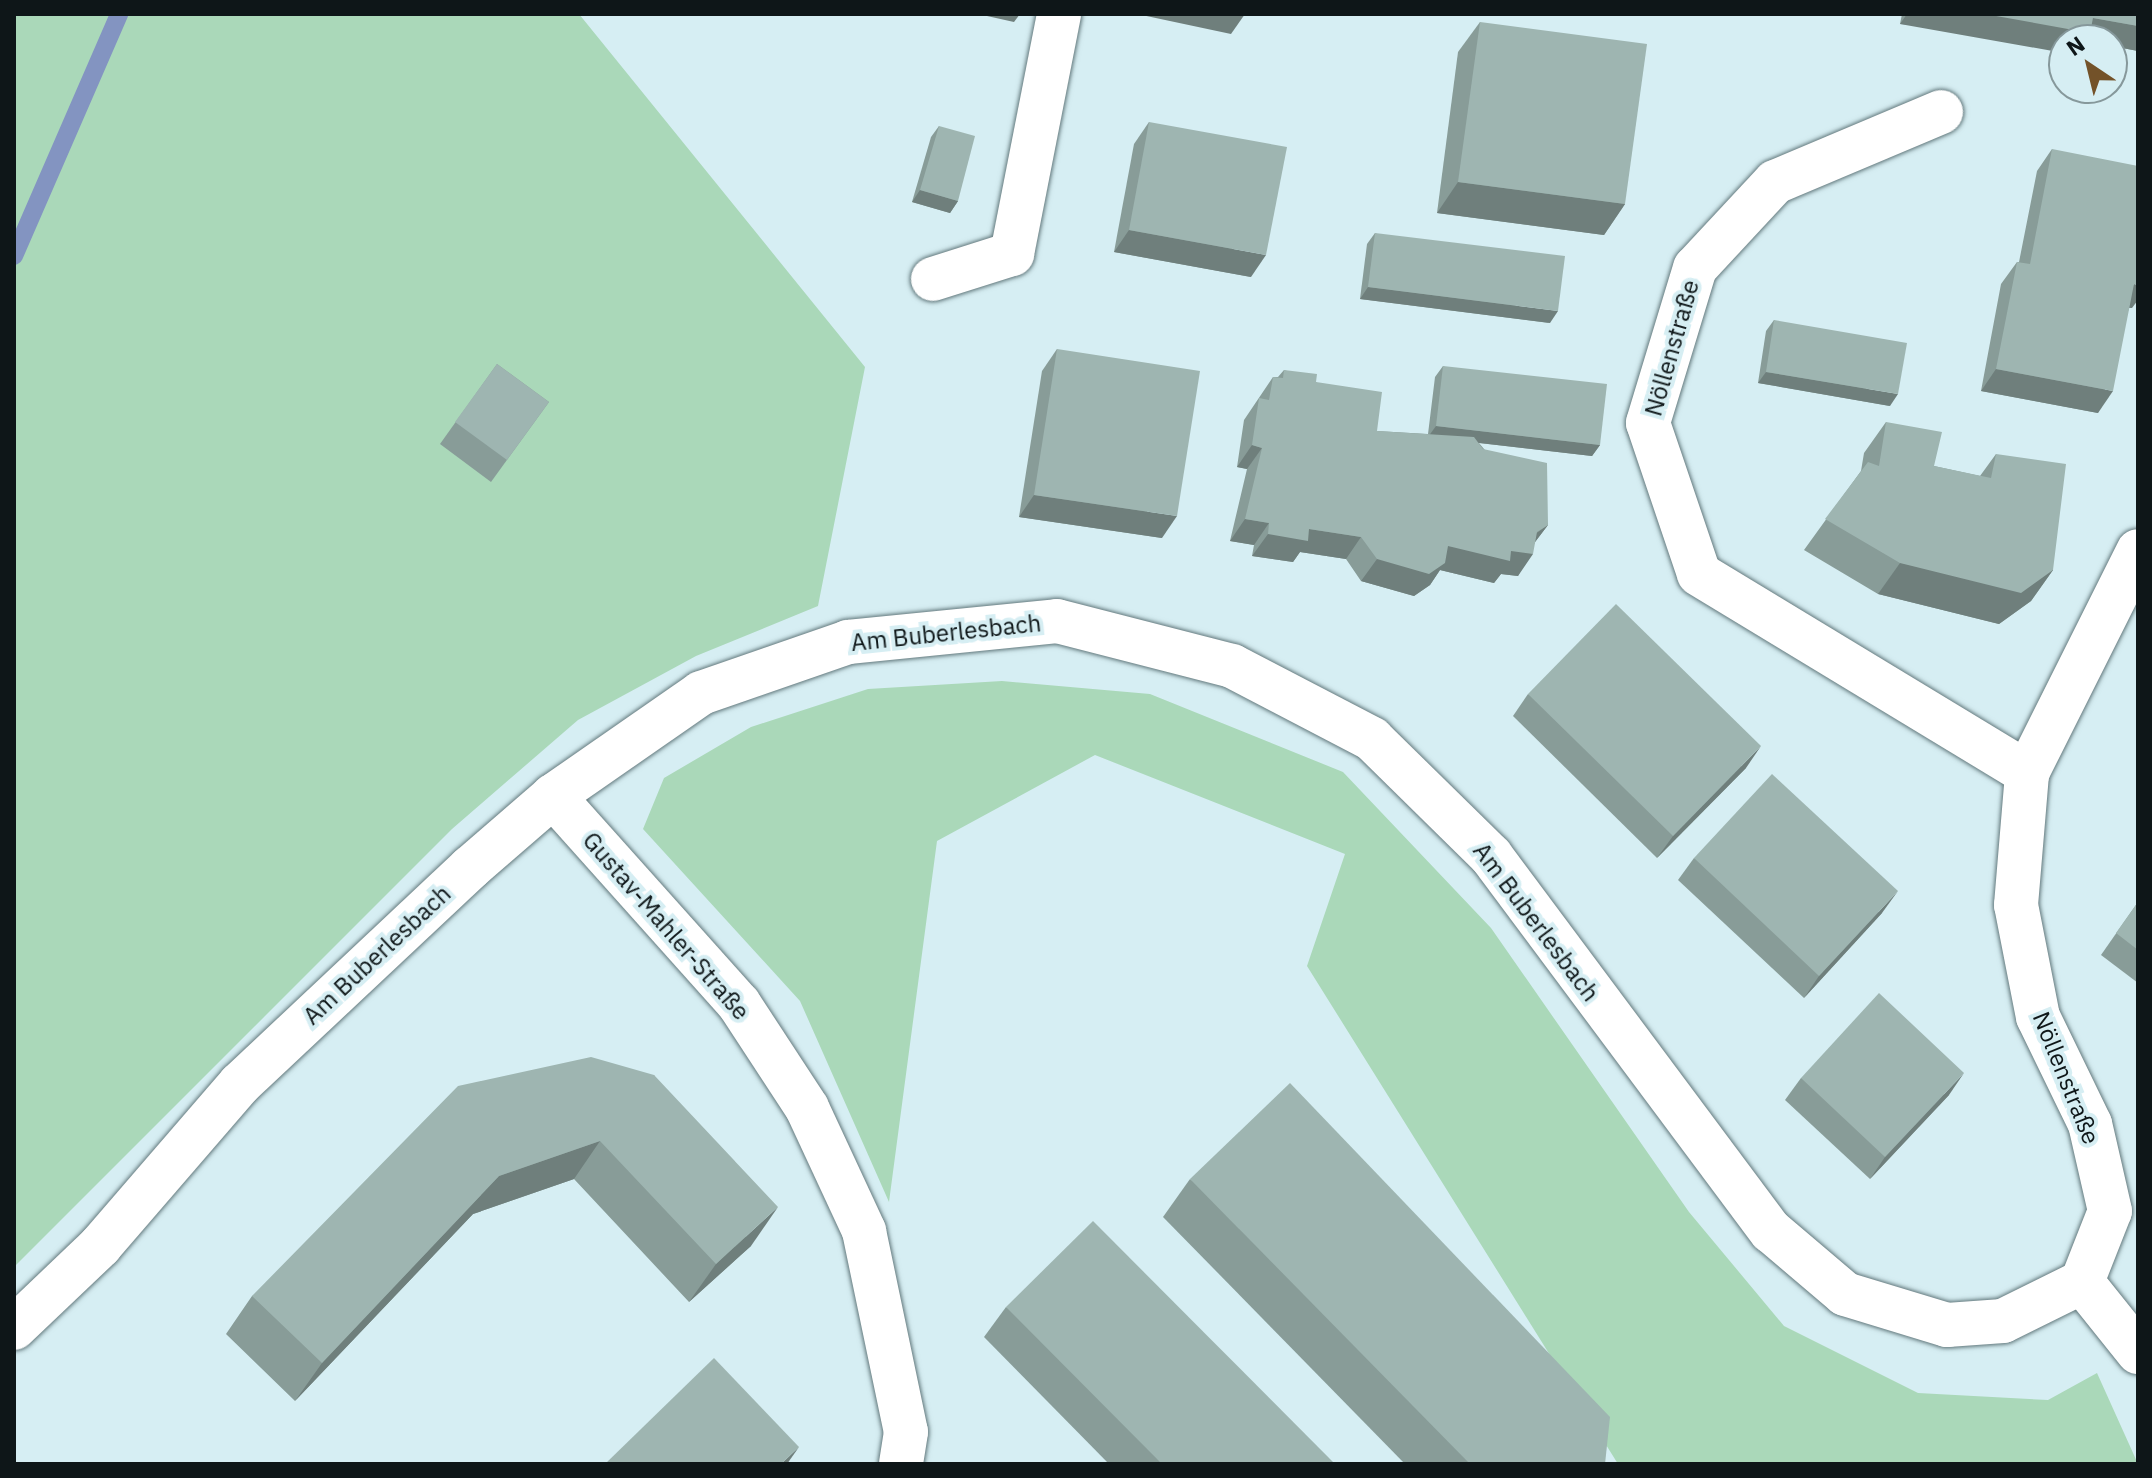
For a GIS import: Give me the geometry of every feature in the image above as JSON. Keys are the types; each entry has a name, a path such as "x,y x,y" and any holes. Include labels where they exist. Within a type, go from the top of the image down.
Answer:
{"street":[{"path":"933,279 1012,254 1059,14"},
{"name":"Nöllenstraße","path":"1941,112 1765,193 1695,268 1648,423 1699,574 2027,773"},
{"name":"Nöllenstraße","path":"2082,1282 2110,1211 2090,1124 2038,1017 2016,905 2027,773 2138,551"},
{"name":"Am Buberlesbach","path":"14,1328 100,1246 240,1084 553,796 701,693 848,642 1057,621 1232,666 1372,739 1491,856 1771,1231 1845,1294 1947,1325 2003,1321 2082,1282"},
{"name":"Gustav-Mahler-Straße","path":"553,796 739,1004 807,1108 864,1231 906,1432 901,1464"},
{"path":"2082,1282 2138,1352"}],"green space":[{"path":"14,14 579,14 865,367 818,606 696,656 578,720 452,829 14,1267"},
{"path":"1002,681 1150,694 1343,772 1491,928 1689,1212 1784,1326 1918,1393 2048,1400 2097,1373 2138,1464 1618,1464 1307,966 1345,854 1095,755 937,841 889,1202 800,1001 643,829 664,778 751,727 868,689"}],"building":[{"path":"1985,14 2138,14 2138,26 2093,18 2092,24 2048,25"},
{"path":"1480,22 1647,44 1625,204 1458,182"},
{"path":"1149,122 1287,147 1266,255 1129,230"},
{"path":"939,126 975,136 958,201 920,190"},
{"path":"2052,149 2138,166 2138,285 2134,284 2113,391 1996,369 2017,262 2030,264"},
{"path":"1375,233 1565,256 1558,311 1368,287"},
{"path":"1774,320 1907,343 1898,394 1766,372"},
{"path":"1057,349 1200,371 1177,516 1034,495"},
{"path":"497,364 549,402 507,460 455,422"},
{"path":"1443,366 1607,384 1600,445 1436,426"},
{"path":"1284,370 1317,374 1316,382 1382,392 1377,431 1474,437 1483,449 1547,463 1548,525 1537,532 1533,554 1511,551 1510,561 1448,546 1445,563 1429,574 1377,559 1361,537 1309,529 1308,541 1268,534 1269,523 1245,519 1262,448 1252,445 1259,398 1269,400 1273,377 1283,378"},
{"path":"1886,422 1942,432 1934,466 1991,478 1996,454 2066,464 2053,570 2021,593 1900,563 1825,519 1868,462 1879,466"},
{"path":"1616,604 1761,746 1673,836 1528,694"},
{"path":"1772,774 1898,891 1819,976 1694,858"},
{"path":"2138,902 2138,950 2116,933"},
{"path":"1879,993 1964,1073 1885,1157 1801,1078"},
{"path":"591,1057 654,1075 778,1207 716,1264 600,1141 499,1176 322,1363 252,1296 458,1086"},
{"path":"1290,1083 1610,1417 1605,1464 1470,1464 1190,1179"},
{"path":"1093,1221 1335,1464 1162,1464 1006,1307"},
{"path":"714,1358 799,1447 781,1464 605,1464"}],"waterway":[{"path":"14,256 119,14"}]}
